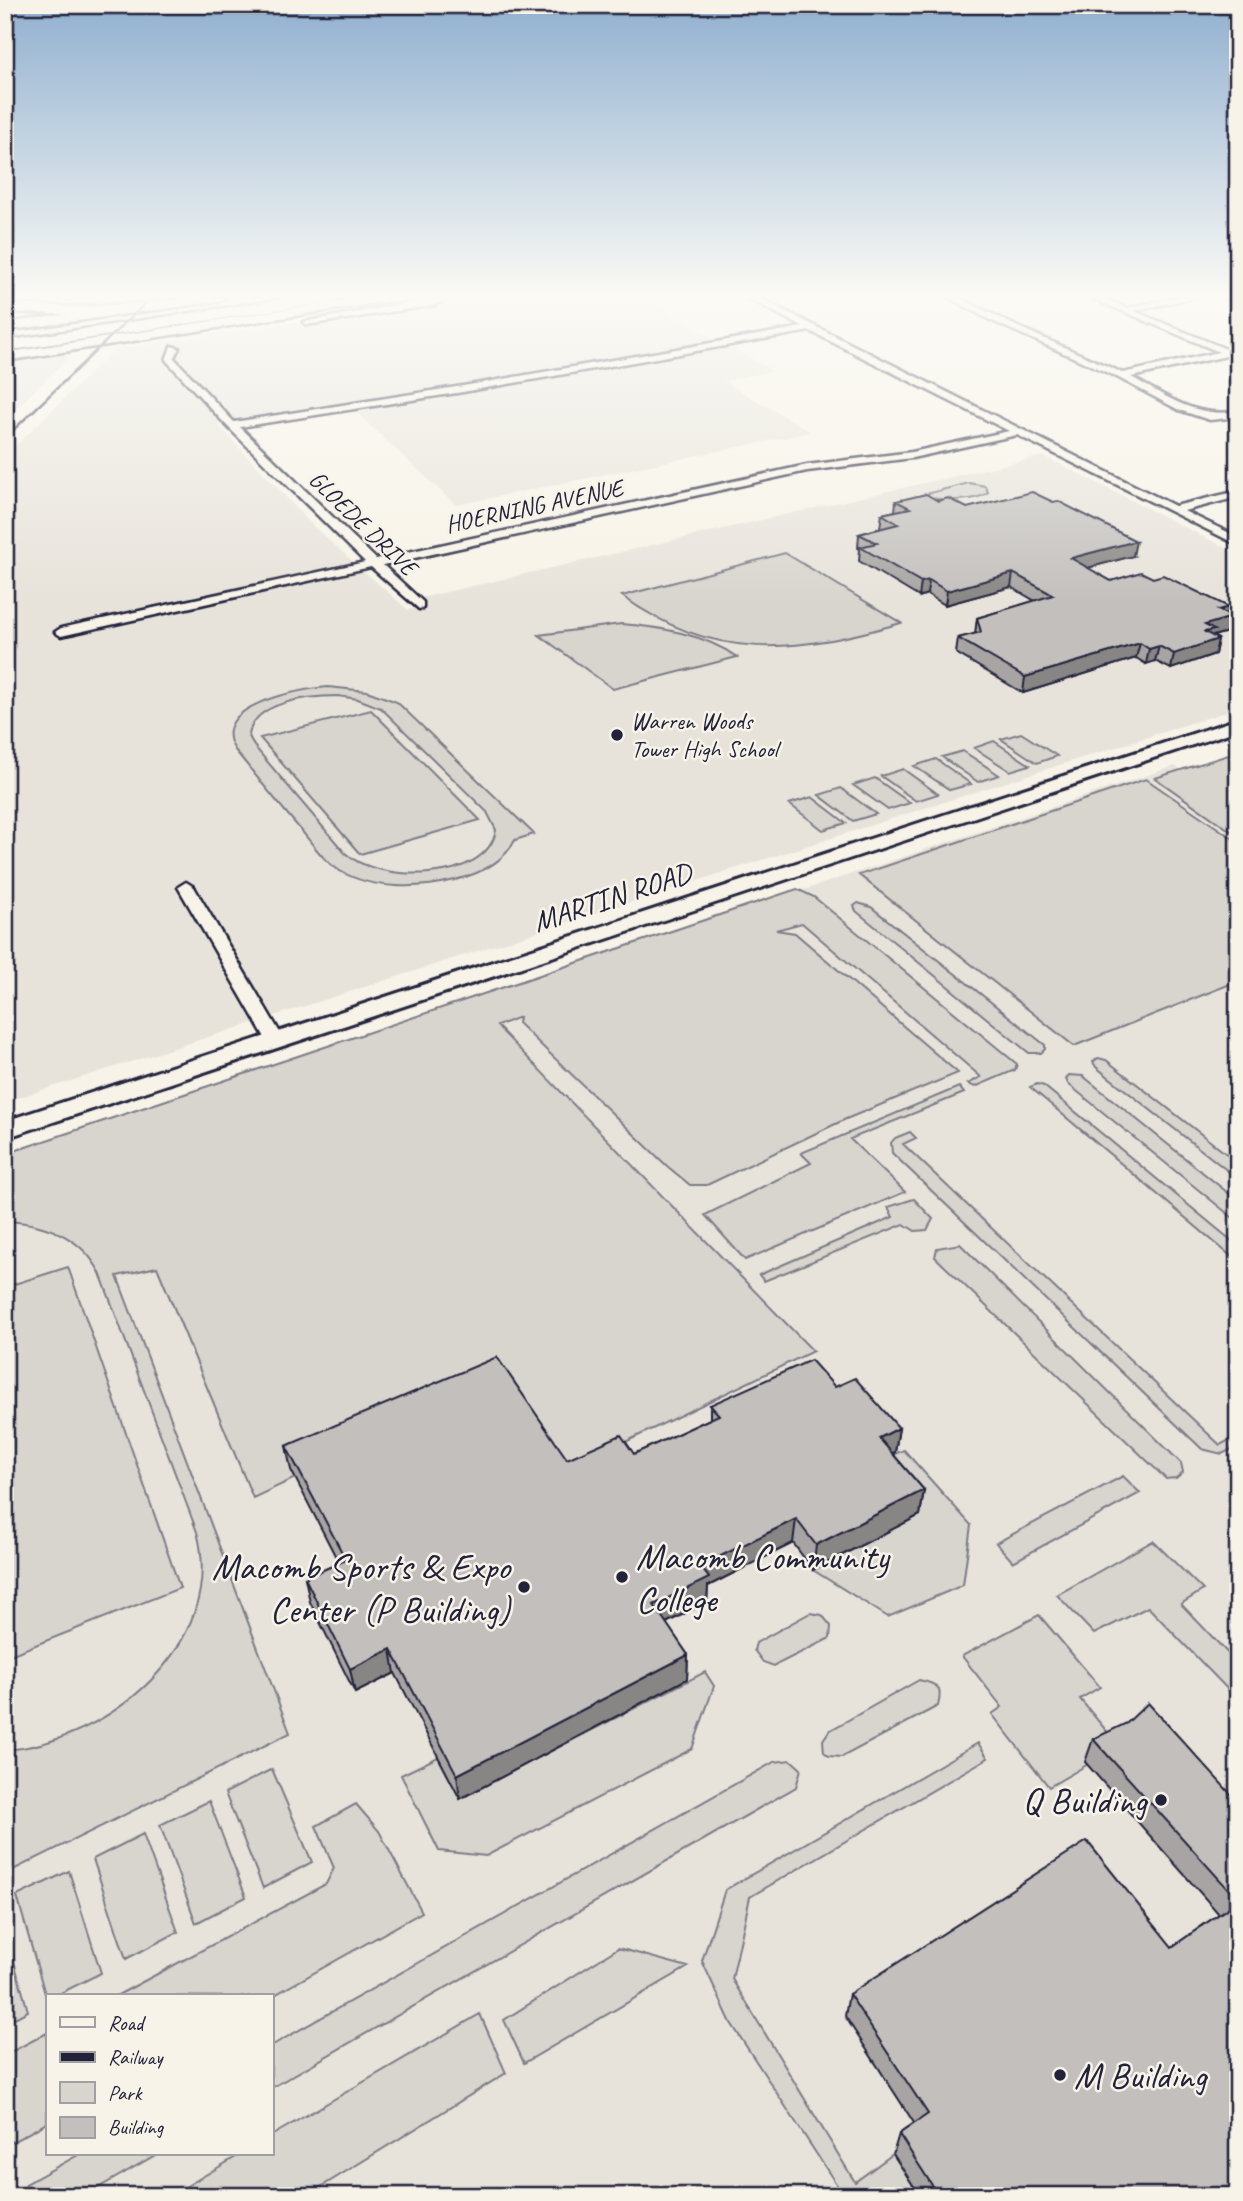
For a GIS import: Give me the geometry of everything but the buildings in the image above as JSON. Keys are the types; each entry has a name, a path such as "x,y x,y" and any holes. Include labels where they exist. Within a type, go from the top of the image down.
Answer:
{"street":[{"name":"GLOEDE DRIVE","path":"208,400 372,564 419,605"},
{"path":"232,425 394,400"},
{"path":"953,400 1238,542"},
{"path":"1167,400 1197,413 1214,417 1238,414"},
{"name":"HOERNING AVENUE","path":"61,632 807,468 912,455 1017,432"},
{"path":"1173,510 1238,494"},
{"name":"MARTIN ROAD","path":"5,1130 1238,724"},
{"path":"186,887 276,1041"}],"shaded area":[{"path":"5,400 25,400 5,419"},
{"name":"Warren Woods Tower High School","path":"63,400 756,400 811,432 456,505 348,405 218,425 315,528 408,610 427,605 420,598 1043,456 1238,554 1238,708 5,1102 5,456"},
{"name":"Macomb Community College","path":"1175,766 1238,810 1238,2196 5,2196 5,1157"}],"green space":[{"path":"969,483 985,486 988,492 975,498 956,500 922,495"},
{"path":"785,553 901,623 826,641 757,646 723,642 690,633 656,618 622,596"},
{"path":"621,624 651,627 696,637 737,657 613,689 539,635"},
{"path":"328,687 367,691 397,702 534,834 515,840 498,861 482,871 441,883 381,885 340,871 318,852 243,760 235,750 230,734 233,721 260,702 298,691","holes":["327,696 358,699 381,708 487,812 496,830 488,848 473,861 453,869 429,873 381,870 360,863 345,853 254,746 249,736 260,715 284,703"]},
{"path":"371,710 480,820 360,854 260,738"},
{"path":"1021,733 1057,756 1037,763 1001,739"},
{"path":"994,741 1030,765 1010,771 974,748"},
{"path":"963,751 999,775 978,782 942,757"},
{"path":"1238,752 1238,836 1155,778"},
{"path":"936,759 971,784 950,790 914,766"},
{"path":"903,769 938,794 916,801 881,776"},
{"path":"875,778 910,803 888,810 853,785"},
{"path":"1146,779 1238,842 1238,981 1074,1046 859,875"},
{"path":"841,788 876,814 853,821 819,795"},
{"path":"812,797 846,823 823,830 789,804"},
{"path":"797,889 814,897 1017,1064 1015,1070 975,1087 968,1084 981,1077 802,923 776,930 795,933 958,1073 846,1119 707,1185 690,1185 518,1023 519,1017 497,1026 813,1351 574,1467 499,1382 253,1498 157,1267 117,1276 290,1733 5,1874 5,1750 44,1743 83,1728 119,1707 151,1680 177,1648 194,1612 202,1573 197,1532 100,1273 83,1250 60,1234 34,1225 5,1221 5,1154"},
{"path":"858,903 871,907 1045,1045 1045,1049 1041,1053 1029,1053 856,911 854,906"},
{"path":"1098,1058 1106,1060 1238,1163 1238,1179 1096,1067 1093,1062"},
{"path":"1069,1075 1083,1076 1238,1201 1238,1222 1068,1084 1066,1079"},
{"path":"1037,1084 1044,1086 1238,1246 1238,1262 1030,1087"},
{"path":"959,1087 964,1093 850,1139 905,1192 745,1260 705,1215 811,1163 801,1153"},
{"path":"910,1132 916,1138 903,1144 1220,1445 1237,1436 1238,1446 1222,1454 1202,1449 892,1153 891,1143 895,1138"},
{"path":"914,1199 933,1219 927,1230 915,1231 904,1224 764,1281 759,1275 893,1217 888,1207"},
{"path":"960,1244 1181,1463 1183,1472 1176,1478 1166,1479 935,1257 937,1248"},
{"path":"68,1267 180,1588 5,1657 5,1287"},
{"path":"904,1450 971,1525 963,1585 888,1617 813,1570 919,1515 875,1462"},
{"path":"1123,1476 1140,1493 1013,1562 996,1543"},
{"path":"1153,1541 1203,1590 1181,1604 1238,1664 1238,1700 1148,1607 1094,1634 1057,1595"},
{"path":"810,1613 822,1615 831,1626 830,1638 774,1666 763,1662 754,1650 756,1643"},
{"path":"1039,1615 1100,1687 1080,1699 1119,1746 1049,1787 992,1714 1002,1707 962,1656"},
{"path":"705,1672 714,1686 692,1749 486,1856 439,1851 401,1775 438,1757 460,1798"},
{"path":"919,1680 937,1687 940,1694 938,1706 842,1757 829,1756 824,1752 823,1740 829,1731"},
{"path":"978,1743 988,1758 750,1897 732,1979 855,2182 893,2154 920,2196 844,2196 731,2023 702,1961 725,1890"},
{"path":"791,1760 801,1769 796,1787 273,2087 273,2045 774,1762"},
{"path":"272,1769 312,1862 263,1888 225,1793"},
{"path":"209,1801 246,1897 196,1923 160,1825"},
{"path":"356,1804 379,1831 422,1912 273,1996 120,1994 326,1884 334,1868 316,1826"},
{"path":"143,1834 178,1932 126,1959 93,1859"},
{"path":"69,1871 101,1973 59,1994 46,1994 46,1998 17,1896"},
{"path":"5,1930 28,2011 5,2023"},
{"path":"618,1948 688,1967 524,2063 504,2020"},
{"path":"480,2014 506,2073 306,2196 170,2196 238,2156 273,2156 273,2135"},
{"path":"46,2034 46,2124 5,2146 5,2055"},
{"path":"76,2156 154,2156 84,2196 24,2196 26,2184"}],"railway":[{"path":"5,438 45,400"}],"place":[{"name":"Warren Woods Tower High School","path":"617,735"},
{"name":"Macomb Community College","path":"622,1577"},
{"name":"Macomb Sports & Expo Center (P Building)","path":"524,1587"},
{"name":"Q Building","path":"1161,1800"},
{"name":"M Building","path":"1060,2075"}]}
